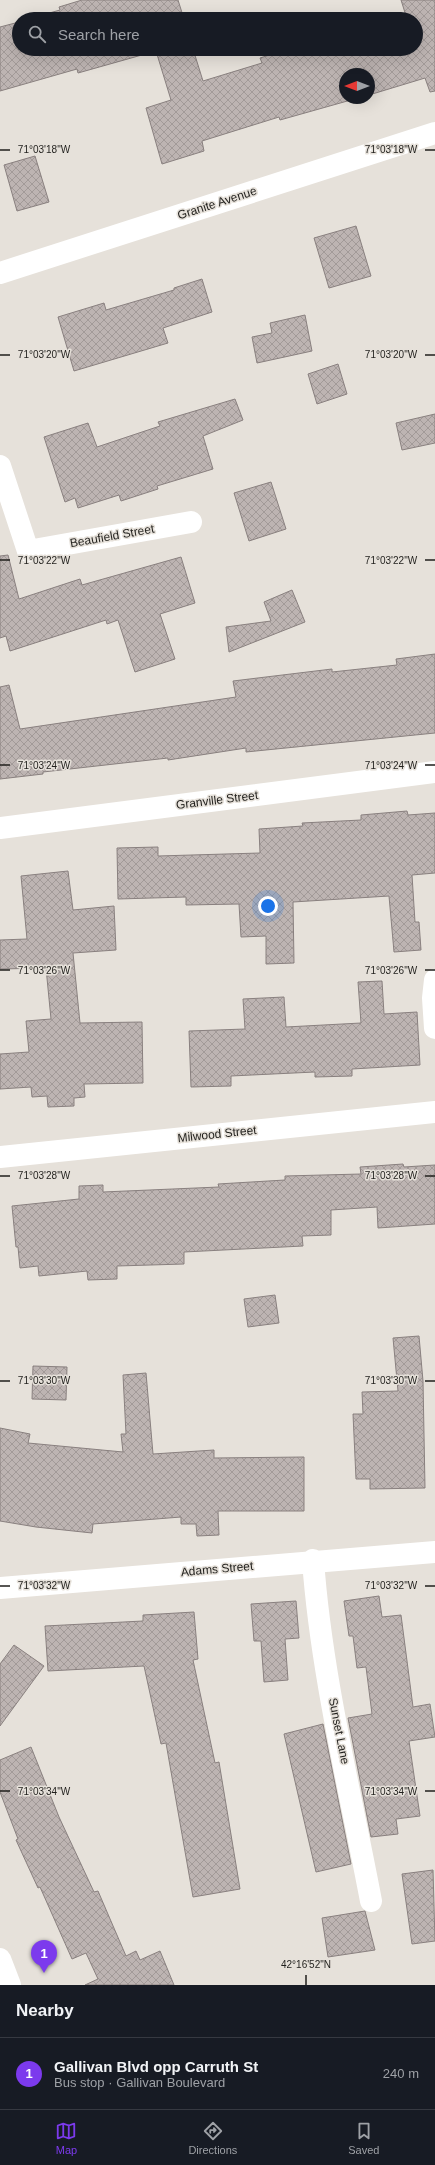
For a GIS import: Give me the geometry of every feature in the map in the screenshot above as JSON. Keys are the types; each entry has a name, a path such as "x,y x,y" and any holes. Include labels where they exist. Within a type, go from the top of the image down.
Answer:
{"main road":[{"name":"Granite Avenue","path":"0,273 435,133"},
{"name":"Beaufield Street","path":"0,466 28,551 190,522"},
{"name":"Granville Street","path":"0,828 435,772"},
{"path":"435,980 433,998 435,1028"},
{"name":"Milwood Street","path":"0,1157 435,1112"},
{"name":"Adams Street","path":"0,1588 313,1560 435,1552"},
{"name":"Sunset Lane","path":"313,1560 315,1588 327,1666 371,1901"},
{"path":"1,1963 10,1985"}],"building":[{"path":"82,0 178,0 182,12 53,12 60,10 59,7"},
{"path":"401,0 435,0 435,91 430,92 425,78 375,93 375,68 339,68 339,103 280,120 279,117 202,141 204,151 162,164 146,108 171,100 158,56 195,56 203,81 262,63 260,58 266,56 423,56 423,12 405,12"},
{"path":"12,24 12,56 138,56 78,73 77,69 0,91 0,27"},
{"path":"35,156 49,202 17,211 4,165"},
{"path":"356,226 371,276 329,288 314,238"},
{"path":"202,279 212,312 163,328 168,343 74,371 58,317 104,303 106,310 174,290 174,288"},
{"path":"305,315 312,351 257,363 252,337 272,333 270,323"},
{"path":"338,364 347,394 317,404 308,374"},
{"path":"235,399 243,420 203,436 213,469 157,486 158,489 121,501 119,495 78,508 75,498 65,502 44,437 88,423 97,447 160,426 158,422"},
{"path":"435,414 435,443 402,450 396,423"},
{"path":"271,482 286,529 249,541 234,493"},
{"path":"8,555 19,599 80,579 82,585 181,557 195,603 160,614 175,659 135,672 118,620 107,624 106,620 10,651 6,636 0,638 0,556"},
{"path":"292,590 305,622 229,652 226,627 271,621 264,602"},
{"path":"435,654 435,733 246,752 246,748 168,760 168,758 43,772 43,774 0,779 0,687 9,685 20,729 236,697 233,681 332,669 332,672 397,665 396,659"},
{"path":"407,811 408,815 435,813 435,873 412,875 415,922 419,922 421,950 394,952 389,896 293,902 294,963 266,964 266,936 241,937 239,904 186,905 186,897 118,899 117,848 158,847 158,856 260,853 259,829 303,826 302,823 361,820 361,815"},
{"path":"68,871 73,910 114,906 116,950 73,953 80,1023 142,1022 143,1083 84,1084 85,1097 74,1098 74,1106 48,1107 47,1096 32,1097 31,1087 0,1089 0,1054 29,1052 26,1021 51,1019 46,968 0,969 0,940 27,939 21,876"},
{"path":"382,981 384,1014 417,1012 420,1065 352,1069 352,1076 315,1077 315,1072 231,1076 231,1086 191,1087 189,1031 245,1029 243,999 284,997 286,1027 361,1023 358,982"},
{"path":"403,1164 404,1167 435,1165 435,1224 378,1228 377,1207 331,1210 331,1235 302,1236 303,1246 184,1252 184,1264 117,1266 117,1279 88,1280 87,1271 39,1276 38,1266 20,1268 18,1247 16,1247 12,1206 79,1199 79,1186 103,1185 103,1192 219,1187 218,1184 285,1180 285,1176 361,1174 360,1167"},
{"path":"275,1295 279,1323 248,1327 244,1299"},
{"path":"419,1336 423,1381 425,1488 370,1489 370,1479 356,1479 353,1414 363,1414 362,1392 398,1391 393,1338"},
{"path":"33,1366 67,1367 66,1400 32,1399"},
{"path":"146,1373 153,1454 214,1450 214,1458 304,1457 304,1511 218,1511 219,1535 197,1536 196,1524 181,1524 181,1517 93,1524 92,1533 36,1527 0,1521 0,1428 30,1434 28,1443 123,1452 121,1434 126,1434 123,1375"},
{"path":"379,1596 382,1617 401,1615 413,1707 430,1704 435,1737 409,1741 420,1816 396,1819 398,1834 371,1837 348,1718 372,1714 366,1667 357,1668 353,1636 349,1636 344,1601"},
{"path":"296,1601 299,1638 285,1639 288,1680 264,1682 261,1641 254,1641 251,1604"},
{"path":"194,1612 198,1659 193,1660 215,1763 219,1762 240,1889 193,1897 166,1743 161,1744 144,1666 48,1671 45,1626 143,1621 143,1615"},
{"path":"14,1645 44,1666 0,1726 0,1664"},
{"path":"323,1724 351,1864 316,1872 284,1734"},
{"path":"31,1747 59,1817 94,1892 98,1891 126,1956 136,1951 140,1960 160,1951 174,1985 85,1985 98,1979 86,1953 72,1959 40,1887 38,1888 16,1840 18,1839 0,1792 0,1760"},
{"path":"433,1870 435,1941 412,1944 402,1874"},
{"path":"365,1911 375,1950 328,1957 322,1918"}],"place":[{"name":"Gallivan Blvd opp Carruth St","path":"44,1973"}]}
